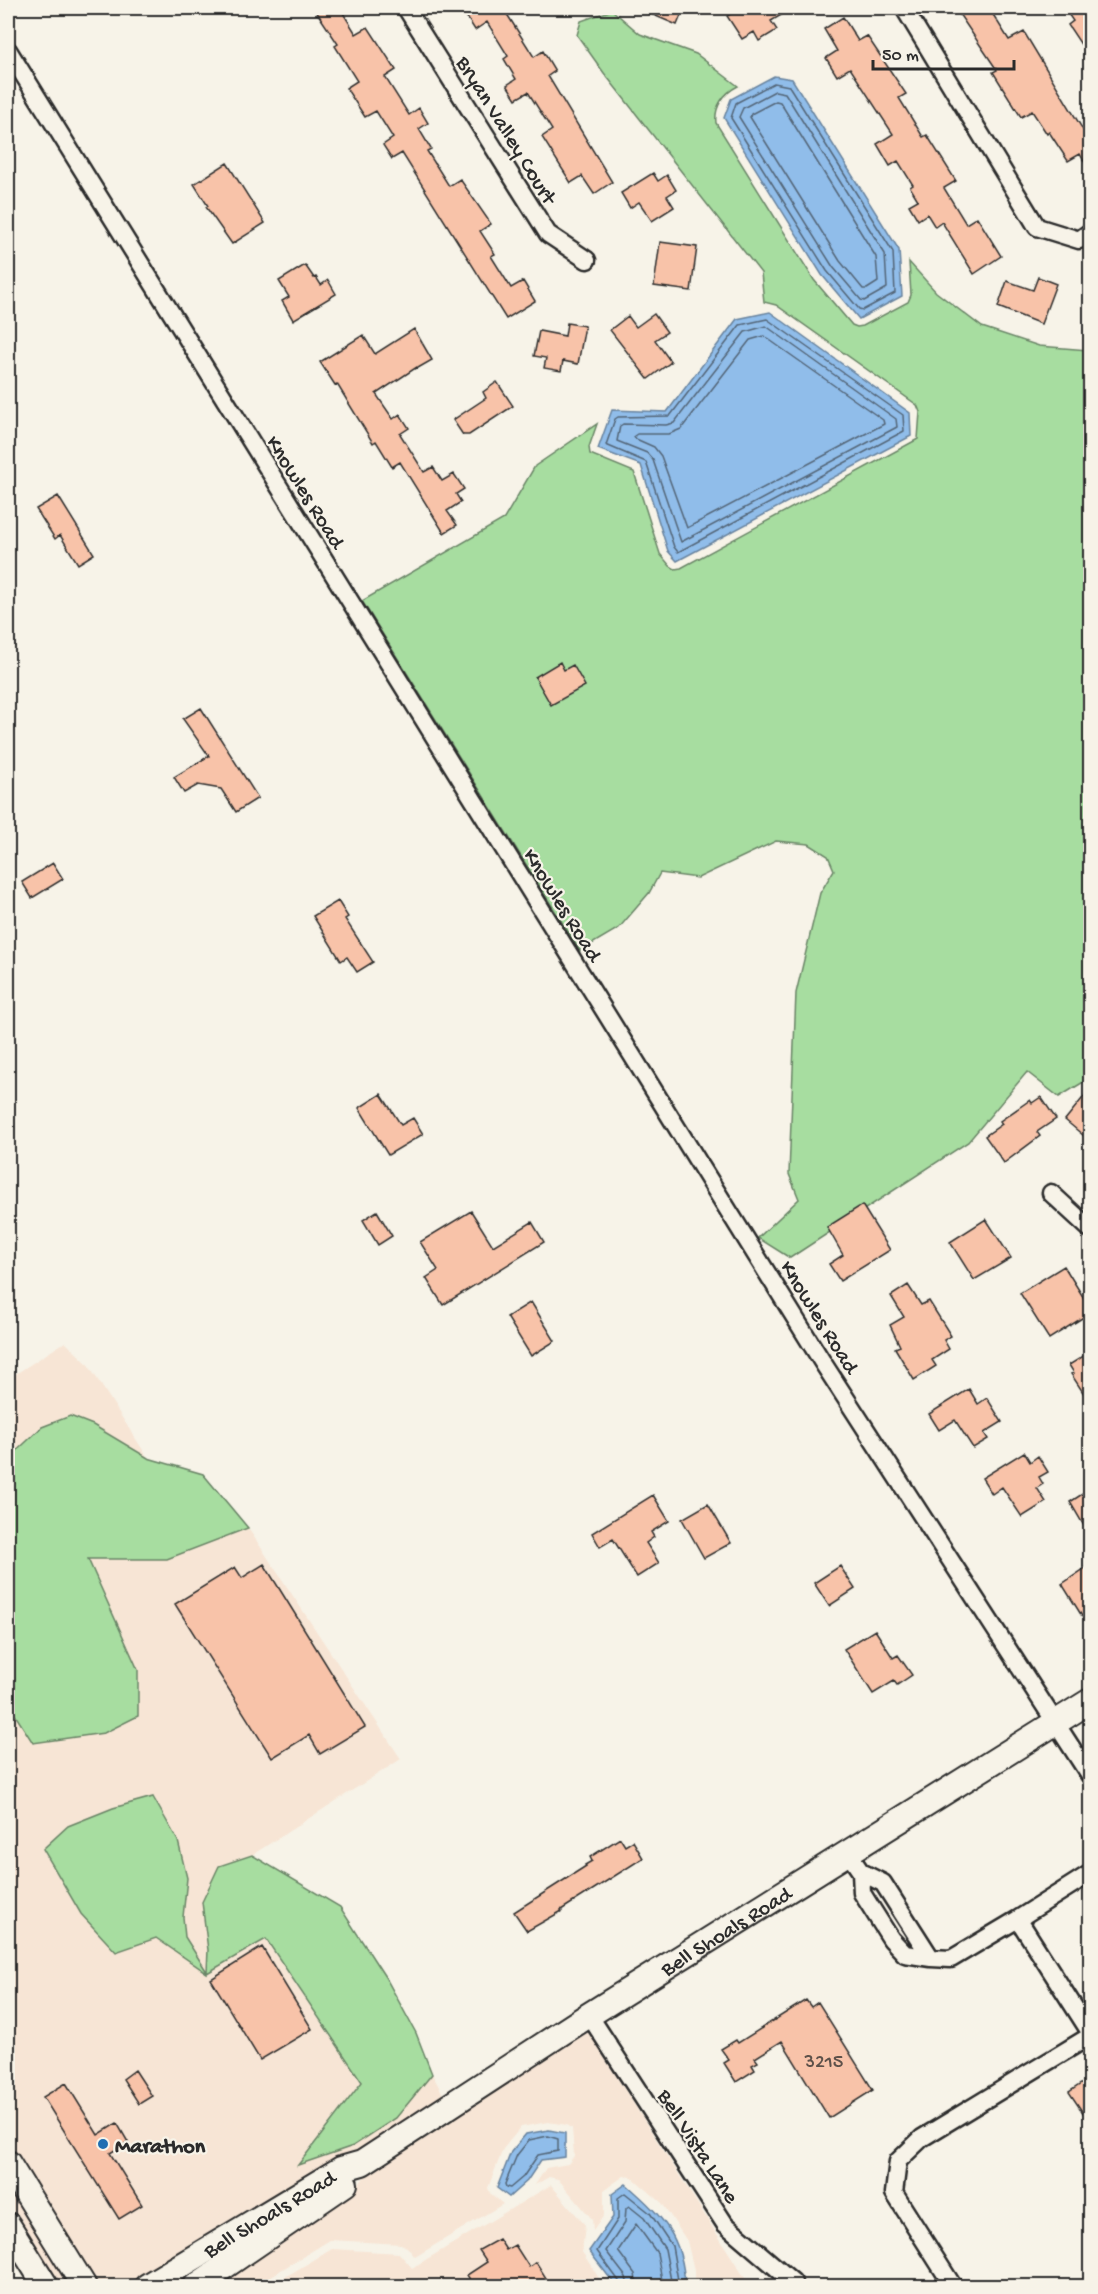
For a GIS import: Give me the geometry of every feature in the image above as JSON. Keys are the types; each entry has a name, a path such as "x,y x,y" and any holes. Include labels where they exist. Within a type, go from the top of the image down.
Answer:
{"main road":[{"name":"Bell Shoals Road","path":"147,2286 341,2169 362,2163 589,2015 854,1863 1090,1701"},
{"path":"8,2163 84,2286"},
{"name":"Bell Shoals Road","path":"196,2286 351,2180 362,2163"},
{"path":"8,2225 46,2286"}],"street":[{"name":"Bryan Valley Court","path":"405,8 548,234 586,260"},
{"path":"904,8 1037,227 1080,240 1090,232"},
{"name":"Knowles Road","path":"8,50 823,1363 1090,1776"},
{"path":"1051,1193 1090,1229"},
{"path":"854,1863 883,1883 931,1958"},
{"path":"854,1863 862,1893 904,1954 951,1959 1089,1874"},
{"path":"952,2286 894,2193 898,2161 922,2138 1090,2034 1018,1918"},
{"path":"887,1932 907,1920"},
{"name":"Bell Vista Lane","path":"589,2015 725,2224 793,2282"}],"shaded area":[{"path":"65,1342 87,1363 148,1458 93,1425 42,1427 8,1459 8,1379"},
{"path":"248,1528 401,1759 252,1855 219,1866 207,1972 265,1939 362,2082 299,2164 353,2146 396,2118 432,2074 445,2098 362,2152 359,2150 356,2155 336,2161 127,2286 97,2286 8,2143 8,1712 138,1670 87,1558 167,1559","holes":["153,1797 187,1878 183,1917 185,1937 206,1972 156,1938 68,1826 113,1808"]},
{"path":"586,2029 750,2286 694,2286 694,2270 687,2241 662,2203 632,2177 624,2176 604,2190 604,2215 593,2231 592,2219 558,2179 549,2177 535,2185 546,2168 568,2164 574,2156 572,2128 548,2122 521,2127 503,2149 488,2188 490,2193 503,2204 415,2257 407,2247 401,2244 330,2240 255,2286 213,2286 356,2188 368,2172 374,2170 374,2167"},
{"path":"8,2184 71,2286 59,2286 8,2204"},
{"path":"551,2185 585,2225 582,2252 604,2286 270,2286 332,2249 399,2253 412,2268"}],"green space":[{"path":"612,10 640,34 696,54 738,86 728,92 718,106 716,123 814,280 852,325 863,326 908,302 911,295 909,262 936,292 982,327 1039,346 1088,350 1090,347 1090,1078 1059,1097 1027,1072 968,1142 790,1258 758,1238 799,1199 789,1174 796,993 820,893 834,870 828,856 809,844 776,841 698,878 660,873 649,893 619,928 580,951 362,601 504,519 535,466 597,424 589,447 590,454 634,472 660,554 675,569 681,568 918,439 920,412 917,405 776,305 764,302 761,273 604,73 577,35 581,21"},
{"path":"70,1416 93,1425 148,1458 203,1474 248,1528 167,1559 88,1559 138,1670 138,1716 104,1733 33,1743 12,1710 8,1712 8,1459 42,1427"},
{"path":"153,1797 178,1841 187,1878 183,1917 185,1937 207,1972 208,1950 202,1902 219,1866 252,1855 340,1907 387,1980 416,2033 432,2074 396,2118 353,2146 298,2165 362,2082 266,1939 207,1973 156,1938 116,1952 81,1914 43,1849 68,1826 113,1808"}],"water":[{"path":"774,76 792,79 899,250 902,296 859,319 822,275 724,118 731,99"},
{"path":"770,312 910,413 911,436 677,561 668,551 641,465 598,449 612,410 667,412 737,319"},
{"path":"549,2130 565,2133 565,2157 541,2160 527,2181 509,2197 497,2188 511,2152 526,2134"},
{"path":"626,2184 660,2217 675,2240 680,2253 685,2286 616,2286 589,2251 613,2217 612,2194"}],"building":[{"path":"314,8 340,8 356,34 368,27 396,70 385,77 409,115 419,108 428,123 419,129 431,149 427,151 449,186 460,179 491,224 480,231 495,254 491,256 511,288 523,281 535,301 506,319 402,153 392,159 383,145 393,138 376,111 365,117 346,88 357,81 335,46 338,44"},
{"path":"461,8 511,8 505,11 534,57 543,51 555,71 548,76 612,182 594,194 582,176 571,183 542,137 552,130 528,92 516,99 507,85 516,79 504,59 508,56 487,22 475,30"},
{"path":"637,8 684,8 677,25"},
{"path":"740,8 793,8 771,21 777,30 759,41 754,32 742,39 727,16"},
{"path":"955,8 989,8 1009,40 1024,32 1083,130 1090,125 1090,172 1080,154 1068,161 1032,111 1021,117 993,72 997,70"},
{"path":"1064,8 1090,8 1090,58 1068,25 1073,21"},
{"path":"843,17 858,41 867,36 906,94 899,98 923,137 927,135 956,181 944,188 966,224 977,217 1001,256 974,274 942,222 935,227 927,214 918,220 909,205 918,200 910,187 913,185 898,161 890,166 877,144 893,134 850,68 837,76 826,58 837,51 824,29"},
{"path":"227,163 265,223 232,244 206,207 208,206 194,184"},
{"path":"653,173 658,181 667,175 676,190 667,196 674,207 652,221 639,202 630,208 621,193"},
{"path":"660,242 697,247 691,291 654,286"},
{"path":"305,265 321,285 328,280 336,294 293,320 282,301 289,297 279,281"},
{"path":"1038,277 1056,284 1041,324 998,307 1007,281 1033,290"},
{"path":"654,314 667,332 655,340 671,362 648,379 610,330 628,316 636,327"},
{"path":"567,323 585,326 578,364 563,361 561,371 544,368 546,358 534,356 539,331 565,336"},
{"path":"414,329 432,360 417,367 376,394 393,419 400,414 409,428 400,434 424,472 433,467 442,481 454,474 464,489 456,494 461,502 447,511 457,525 444,533 400,462 392,467 376,441 373,443 337,384 335,385 320,362 363,335 375,354"},
{"path":"497,382 513,406 469,435 463,435 453,420 486,398 483,392"},
{"path":"58,496 94,554 78,564 60,535 55,539 36,509"},
{"path":"560,662 564,670 573,665 585,686 551,705 535,677"},
{"path":"201,708 258,798 236,812 221,789 198,785 184,793 174,777 209,756 183,719"},
{"path":"53,863 63,879 32,898 22,882"},
{"path":"338,901 348,917 345,919 373,962 357,972 347,957 341,961 313,916"},
{"path":"1090,1089 1090,1141 1065,1120"},
{"path":"381,1094 401,1125 413,1118 423,1134 388,1155 359,1108"},
{"path":"1041,1097 1056,1119 1037,1132 1040,1136 1004,1163 985,1136 1002,1124 1000,1121 1030,1100 1032,1103"},
{"path":"862,1205 890,1250 840,1281 829,1264 843,1255 827,1227"},
{"path":"377,1211 392,1236 378,1245 363,1220"},
{"path":"471,1211 493,1246 532,1222 544,1242 443,1305 426,1278 438,1270 420,1242"},
{"path":"986,1219 1011,1258 974,1280 950,1242"},
{"path":"1064,1266 1090,1308 1090,1313 1049,1339 1020,1293"},
{"path":"908,1285 921,1305 929,1301 951,1336 944,1340 949,1349 932,1360 936,1366 914,1380 895,1348 900,1346 890,1325 904,1317 891,1296"},
{"path":"531,1302 555,1341 531,1356 507,1317"},
{"path":"1090,1352 1090,1403 1071,1374 1074,1373 1069,1365"},
{"path":"969,1389 978,1404 987,1398 1002,1422 984,1433 988,1439 973,1448 955,1420 939,1430 929,1414"},
{"path":"1024,1452 1030,1462 1038,1456 1048,1472 1039,1477 1043,1484 1037,1488 1046,1502 1022,1517 1002,1487 992,1494 982,1478"},
{"path":"1090,1489 1090,1536 1070,1502"},
{"path":"653,1495 669,1521 651,1532 654,1537 646,1543 659,1563 637,1577 613,1539 600,1547 592,1533"},
{"path":"708,1504 731,1543 704,1558 682,1519"},
{"path":"264,1564 365,1727 320,1754 309,1735 272,1758 175,1604 235,1567 242,1578"},
{"path":"1090,1565 1090,1629 1062,1584"},
{"path":"840,1566 855,1589 829,1606 814,1583"},
{"path":"875,1630 893,1658 898,1655 912,1675 897,1685 894,1681 873,1694 844,1649"},
{"path":"620,1838 625,1846 633,1841 643,1858 527,1931 514,1912 586,1866 592,1861 590,1857"},
{"path":"262,1947 312,2029 260,2060 211,1979"},
{"path":"806,2000 811,2007 818,2002 873,2090 829,2118 782,2041 755,2058 758,2062 752,2065 755,2070 736,2082 724,2063 729,2060 721,2049 736,2040 738,2043"},
{"path":"135,2070 152,2096 139,2104 123,2079"},
{"path":"1090,2078 1090,2123 1069,2092"},
{"name":"Marathon","path":"66,2083 98,2135 117,2123 128,2142 110,2153 142,2205 119,2219 43,2097"},
{"path":"499,2239 506,2250 515,2245 529,2267 536,2262 551,2286 474,2286 467,2275 487,2262 479,2250"}],"place":[{"name":"Marathon","path":"103,2144"}]}
